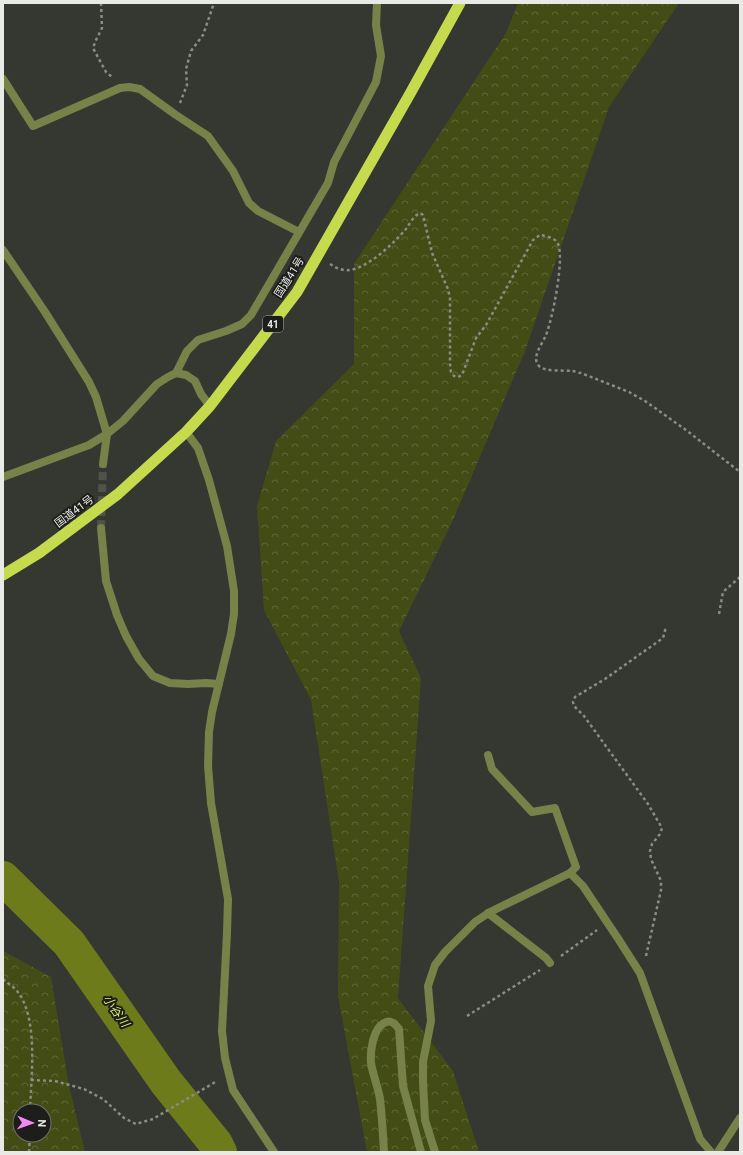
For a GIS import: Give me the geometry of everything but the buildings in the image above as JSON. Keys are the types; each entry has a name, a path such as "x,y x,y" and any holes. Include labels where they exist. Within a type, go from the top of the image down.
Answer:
{"highway":[{"name":"国道41号","path":"3,575 39,553 118,494 186,432 210,406 297,292 460,3"}],"street":[{"path":"176,374 187,351 198,340 242,324 251,315 328,183 334,162 376,82 381,56 376,25 377,3"},
{"path":"3,79 33,126 120,88 129,87 140,89 208,136 233,171 250,203 258,211 299,232"},
{"path":"3,250 45,312 89,382 96,397 107,434 102,464"},
{"path":"3,476 90,446 123,421 157,384 176,374 186,375 195,381 201,394 210,406"},
{"path":"186,432 198,448 209,480 227,546 234,591 234,614 231,634 212,712 209,732 208,766 211,803 228,899 222,1031 225,1058 234,1090 274,1152"},
{"path":"101,528 106,581 117,615 126,636 139,659 153,676 170,683 219,684"},
{"path":"435,1152 425,1120 423,1062 431,1021 428,986 435,964 475,922 488,913 570,873 576,867 555,808 532,812 492,769 488,756"},
{"path":"570,873 583,886 640,973 700,1139 711,1152"},
{"path":"488,913 546,958 550,963"},
{"path":"384,1152 380,1100 371,1062 373,1040 377,1031 383,1024 389,1021 394,1023 399,1029 403,1086 421,1152"},
{"path":"718,1152 740,1118"}],"path":[{"path":"101,3 102,28 93,48 106,72 114,78 120,88"},
{"path":"176,115 187,85 186,69 191,51 203,36 213,3"},
{"path":"317,256 342,270 350,270 360,267 376,257 396,240 407,228 416,214 423,214 432,253 449,293 450,364 451,372 454,376 458,377 462,375 476,338 486,326 533,240 540,235 547,236 556,241 559,246 557,291 546,335 536,358 537,364 545,369 580,373 629,392 645,401 686,430 740,472"},
{"path":"719,614 723,592 740,577"},
{"path":"640,973 644,967 661,890 660,881 651,858 650,851 652,844 660,834 662,828 648,804 584,716 574,706 573,702 574,697 605,679 663,638 666,627"},
{"path":"3,979 17,991 27,1008 32,1051 30,1103"},
{"path":"31,1080 56,1081 84,1089 103,1099 124,1118 136,1124 153,1120 215,1082"}],"green space":[{"path":"518,3 679,3 609,107 525,351 453,520 399,631 421,678 398,998 453,1071 479,1152 367,1152 338,996 339,882 311,700 264,610 257,506 276,441 354,364 354,264 506,33"},
{"path":"3,951 51,977 69,1086 85,1152 3,1152"}],"waterway":[{"name":"小谷川","path":"3,878 69,943 166,1082 216,1144 220,1152"}],"tunnel":[{"path":"101,528 103,464"}]}
